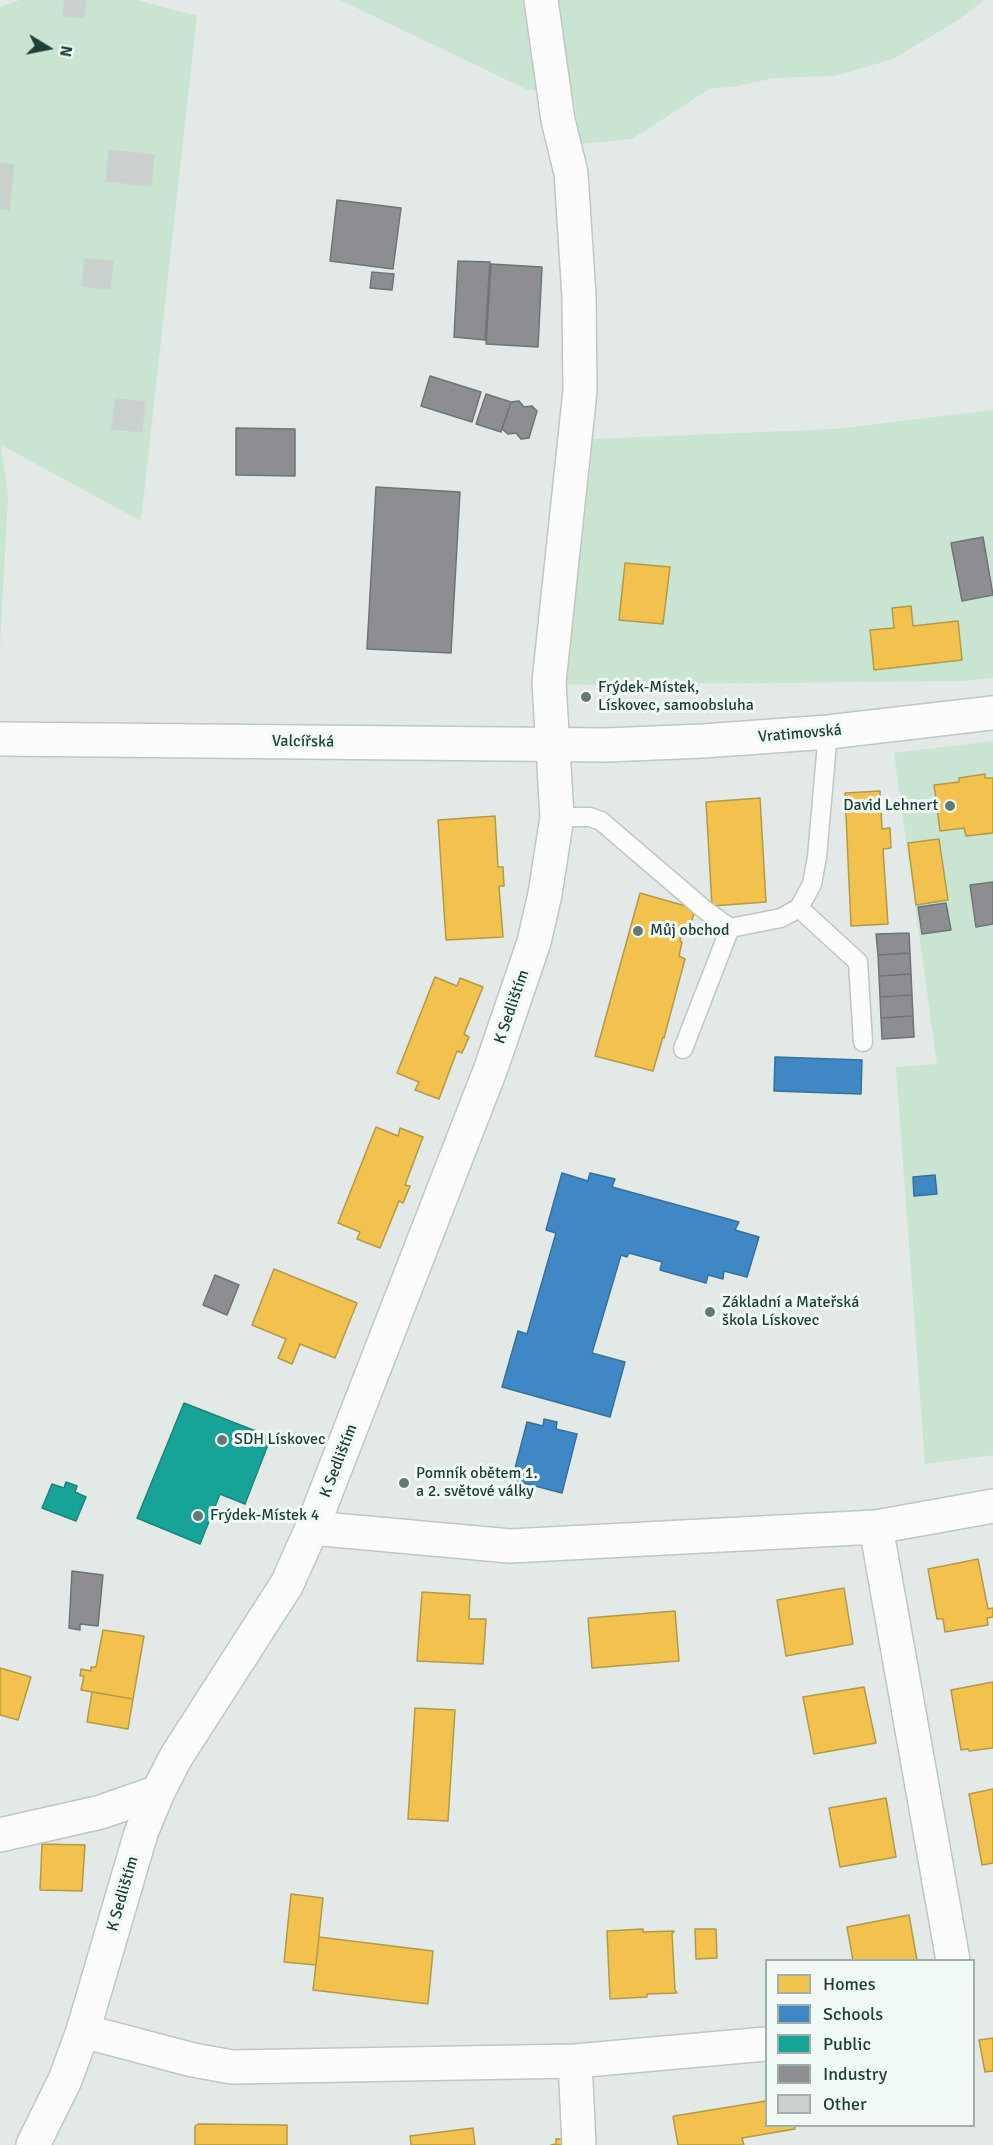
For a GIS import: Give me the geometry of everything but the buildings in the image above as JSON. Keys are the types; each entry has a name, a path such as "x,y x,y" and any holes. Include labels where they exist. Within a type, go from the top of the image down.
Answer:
{"street":[{"name":"K Sedlištím","path":"33,2145 65,2080 83,2031 141,1833 158,1792 176,1757 286,1584 312,1528 462,1147 534,942 545,894 557,817 549,682 580,392 579,296 571,173 558,120 541,0"},
{"name":"Vratimovská","path":"606,745 828,732 993,713"},
{"name":"Valcířská","path":"0,739 606,745"},
{"path":"312,1528 510,1546 876,1527 993,1506"},
{"path":"876,1527 953,1959"},
{"path":"0,1835 101,1812 158,1792"},
{"path":"83,2031 193,2060 232,2067 575,2061 765,2044"},
{"path":"575,2061 579,2145"}],"lane":[{"path":"557,817 590,817 601,821 705,910 730,928 781,918 800,908 812,884 817,857 828,732"},
{"path":"800,908 858,962 863,1042"},
{"path":"683,1049 730,928"}],"green space":[{"path":"20,0 136,0 197,16 141,521 1,445 8,495 0,648 0,7"},
{"path":"340,0 984,0 955,22 893,59 835,76 774,78 738,86 709,89 632,139 581,144 572,90 528,90"},
{"path":"993,410 993,678 963,681 566,685 593,439 836,429"},
{"path":"993,741 993,1455 925,1464 896,1067 937,1064 894,753"}],"place":[{"name":"Frýdek-Místek, Lískovec, samoobsluha","path":"586,697"},
{"name":"David Lehnert","path":"950,806"},
{"name":"Můj obchod","path":"638,931"},
{"name":"Základní a Mateřská škola Lískovec","path":"710,1312"},
{"name":"SDH Lískovec","path":"222,1440"},
{"name":"Pomník obětem 1. a 2. světové války","path":"404,1483"},
{"name":"Frýdek-Místek 4","path":"198,1516"}]}
